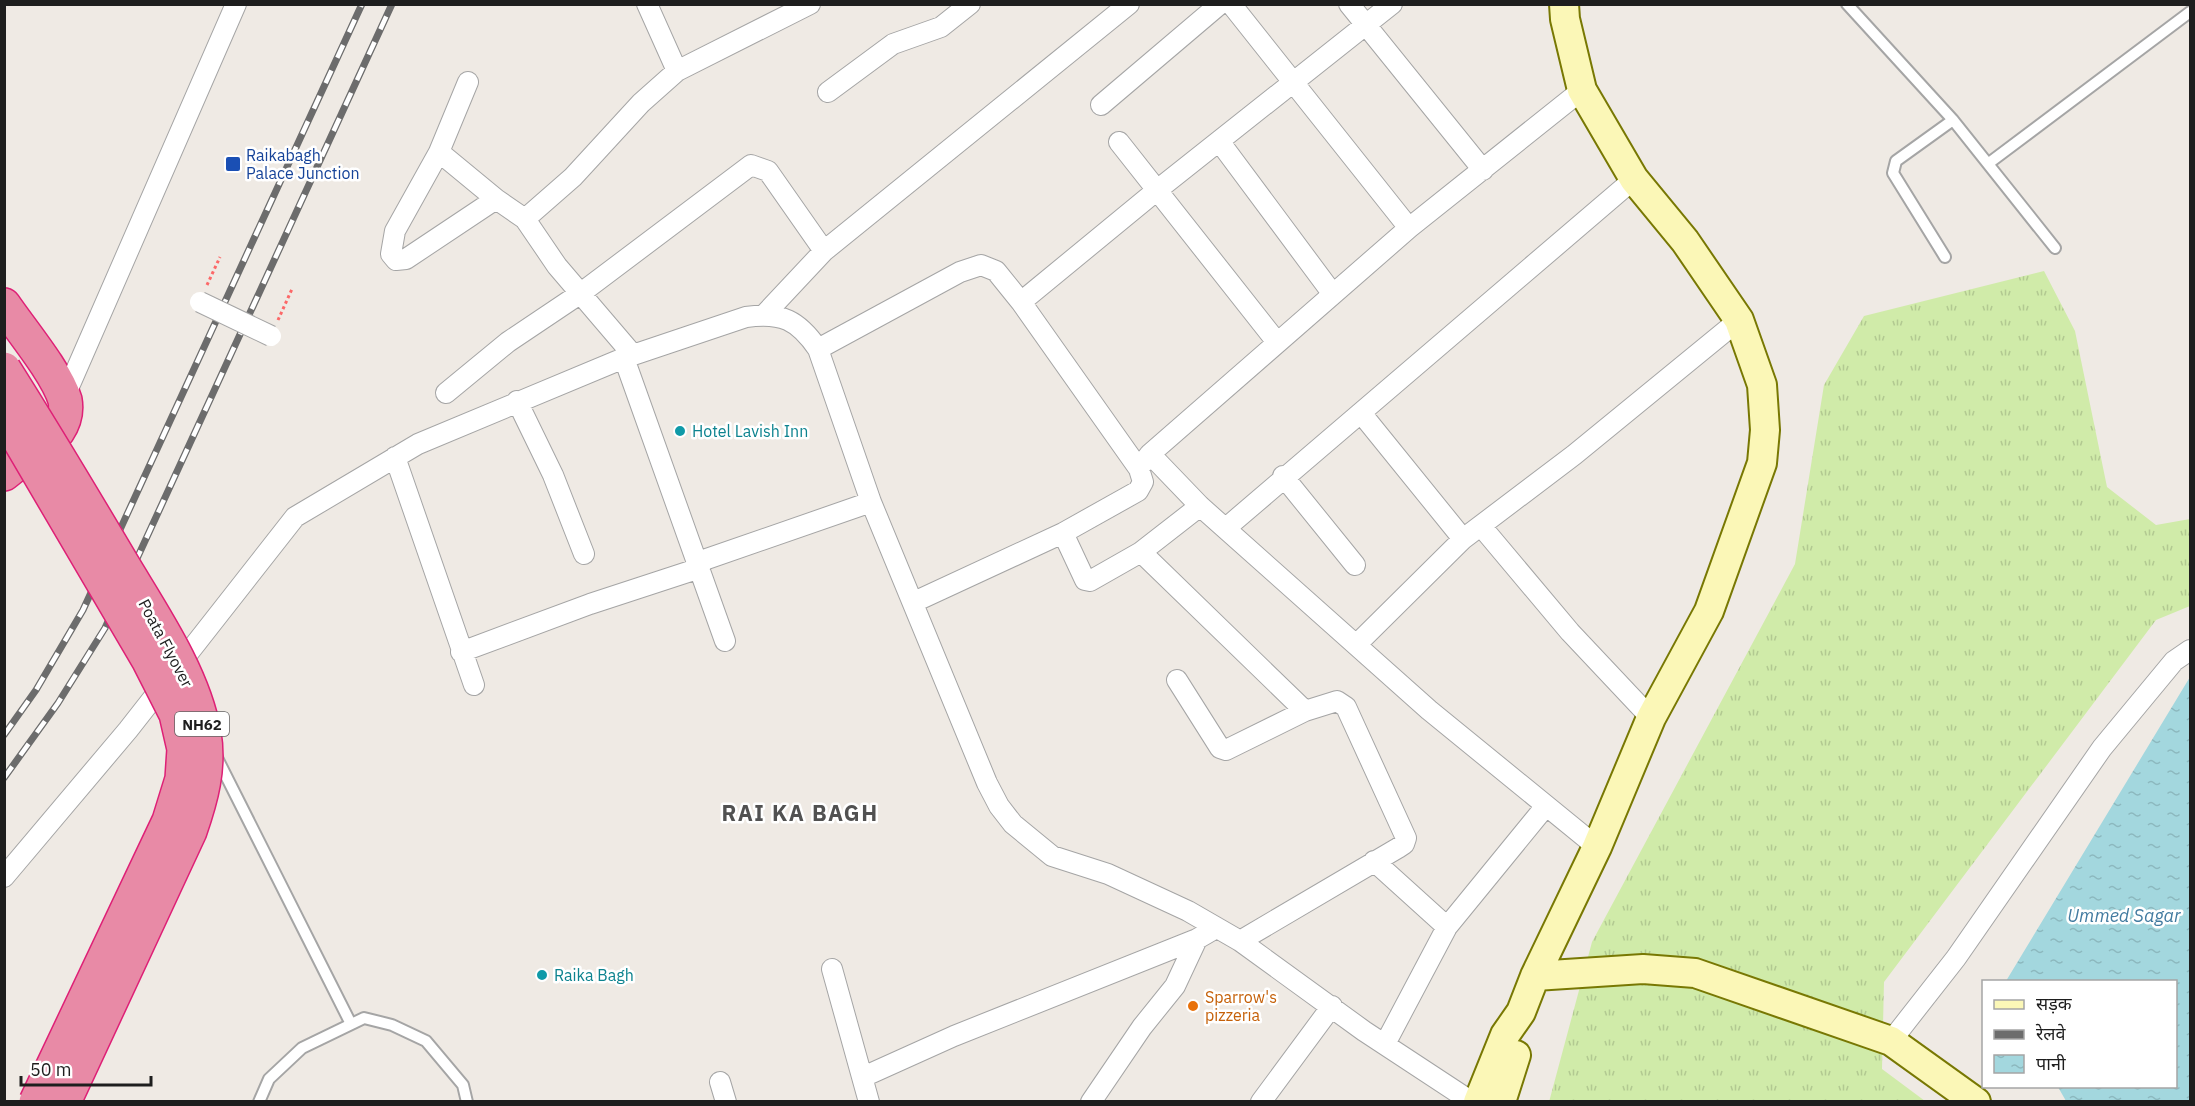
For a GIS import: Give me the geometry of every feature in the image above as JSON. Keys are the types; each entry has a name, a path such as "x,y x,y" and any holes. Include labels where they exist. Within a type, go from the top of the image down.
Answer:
{"highway":[{"path":"4,305 54,378 64,398 65,413 58,431 4,474"},
{"name":"Poata Flyover","path":"4,369 162,632 197,704 205,734 206,772 202,797 190,831 64,1101"},
{"name":"Poata Flyover","path":"4,414 149,661 176,714 184,748 182,779 169,821 36,1101"}],"street":[{"path":"64,398 236,4"},
{"path":"647,4 677,71"},
{"path":"525,219 573,177 641,103 677,71 810,4"},
{"path":"828,92 893,44 940,27 970,4"},
{"path":"765,314 824,251 1129,4"},
{"path":"1101,105 1220,4"},
{"path":"1231,4 1409,228"},
{"path":"1349,4 1483,170"},
{"path":"1021,302 1156,191 1392,4"},
{"path":"1478,1101 1505,1035 1521,1012 1535,976 1598,847 1651,718 1709,611 1762,463 1765,430 1762,385 1739,320 1685,240 1634,178 1582,90 1565,19 1564,4"},
{"path":"468,82 439,152 395,231 390,246 391,254 396,260 406,259 496,199"},
{"path":"914,602 1063,533 1138,491 1143,482 1145,461 1276,341 1409,228 1582,90"},
{"path":"1219,141 1332,293"},
{"path":"1119,142 1276,341"},
{"path":"439,152 496,199 525,219 557,267 581,293 628,356 724,641"},
{"path":"446,393 508,342 581,293 751,165 768,171 824,251"},
{"path":"1226,528 1283,476 1361,413 1634,178"},
{"path":"818,349 960,272 981,265 996,271 1145,461 1226,528 1429,710 1545,807 1598,847"},
{"path":"200,302 271,336"},
{"path":"4,877 128,730 295,517 418,444 517,401 628,356 746,317 765,314 804,328 818,349 871,502 987,783 999,806 1013,824 1052,856 1108,874 1188,911 1240,941 1385,1044 1472,1101"},
{"path":"1357,644 1463,539 1574,455 1739,320"},
{"path":"517,401 553,474 584,554"},
{"path":"1361,413 1463,539"},
{"path":"394,457 474,685"},
{"path":"1283,476 1355,565"},
{"path":"461,652 871,502"},
{"path":"1063,533 1085,580 1097,579 1141,552 1200,506"},
{"path":"1481,526 1570,632 1651,718"},
{"path":"1141,552 1305,711"},
{"path":"1891,1041 1956,958 2102,748 2174,661 2190,650"},
{"path":"1177,680 1220,748 1226,750 1305,711 1337,701 1346,707 1406,838 1404,844 1240,941"},
{"path":"1385,1044 1447,927 1545,807"},
{"path":"1374,861 1447,927"},
{"path":"862,1077 954,1036 1197,939 1216,928"},
{"path":"1091,1101 1142,1027 1175,986 1197,939"},
{"path":"832,969 869,1101"},
{"path":"1535,976 1643,969 1695,974 1891,1041 1976,1101"},
{"path":"1261,1101 1332,1006"},
{"path":"1501,1101 1523,1032 1521,1012"},
{"path":"720,1082 726,1101"}],"lane":[{"path":"1847,4 1953,120 2055,249"},
{"path":"1989,163 2190,12"},
{"path":"1945,257 1893,173 1896,161 1953,120"},
{"path":"205,734 351,1024"},
{"path":"259,1101 269,1079 302,1048 364,1018 392,1025 426,1041 464,1084 467,1101"}],"path":[{"path":"200,302 220,257"},
{"path":"271,336 292,289"}],"green space":[{"path":"2044,271 2075,331 2107,487 2156,525 2190,519 2190,606 2156,620 1884,982 1882,1069 1925,1101 1549,1102 1592,942 1795,564 1824,385 1864,316"}],"water":[{"name":"Ummed Sagar","path":"2190,677 2190,1101 2066,1101 2059,1088 2177,1088 2177,980 2007,980"}],"railway":[{"path":"4,735 36,690 83,610 362,4"},
{"path":"4,778 58,703 105,628 392,4"}],"place":[{"name":"Raikabagh Palace Junction","path":"233,164"},
{"name":"Hotel Lavish Inn","path":"680,431"},
{"name":"Raika Bagh","path":"542,975"},
{"name":"Sparrow's pizzeria","path":"1193,1006"}],"district":[{"name":"RAI KA BAGH","path":"800,812"}]}
